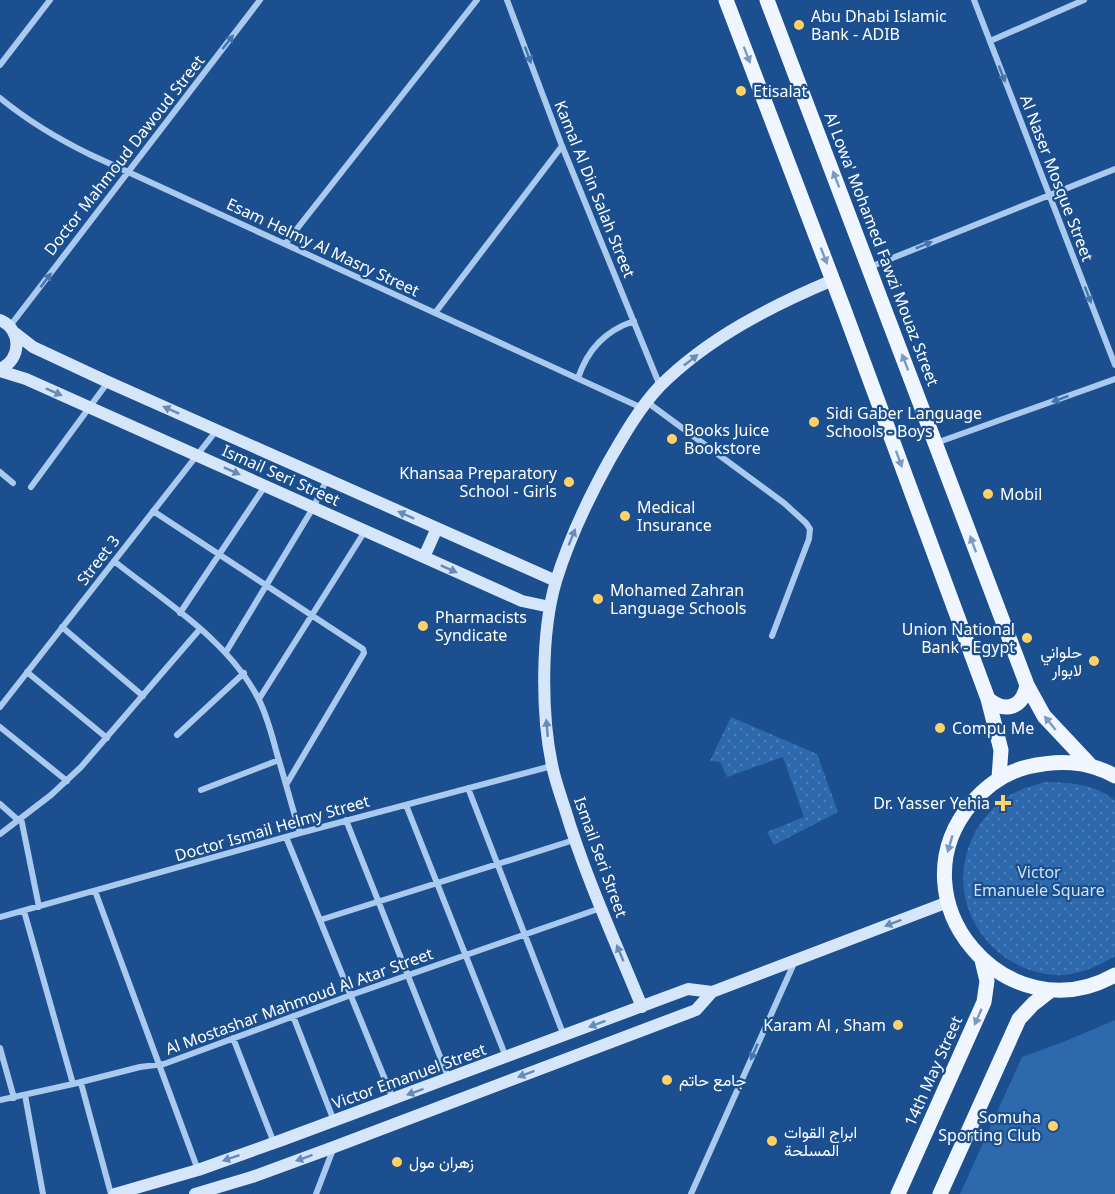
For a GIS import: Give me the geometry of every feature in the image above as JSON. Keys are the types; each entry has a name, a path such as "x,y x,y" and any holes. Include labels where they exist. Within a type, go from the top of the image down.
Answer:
{"main road":[{"path":"726,0 833,280 988,699 1001,750 999,778"},
{"name":"Al Lowa' Mohamed Fawzi Mouaz Street","path":"767,0 1027,685 1044,716 1090,765"},
{"path":"988,699 1004,708 1013,706 1026,694 1027,685"},
{"path":"1115,776 1090,765 1051,762 1016,770 999,778 980,793 953,833 945,867 948,902 955,924 967,944 999,974 1020,984 1052,990 1077,989 1101,983 1115,975"},
{"name":"14th May Street","path":"898,1194 984,1002 987,981 982,960"},
{"path":"940,1194 1019,1020 1033,1004 1052,990"}],"street":[{"path":"0,65 50,0"},
{"name":"Doctor Mahmoud Dawoud Street","path":"8,326 260,0"},
{"path":"285,244 477,0"},
{"name":"Kamal Al Din Salah Street","path":"507,0 562,146 660,386"},
{"name":"Al Naser Mosque Street","path":"974,0 1115,365"},
{"path":"990,41 1084,0"},
{"name":"Esam Helmy Al Masry Street","path":"0,98 53,136 127,173 578,378 645,405 784,503 810,529 809,539 772,636"},
{"path":"435,313 562,146"},
{"path":"869,267 1115,169"},
{"name":"Ismail Seri Street","path":"642,1007 574,840 552,766 546,728 545,652 550,607 556,581 573,534 594,488 619,444 660,386 705,349 757,315 833,280"},
{"path":"578,378 582,365 598,342 614,329 634,321"},
{"path":"0,370 10,363 17,348 8,326"},
{"name":"Ismail Seri Street","path":"8,326 33,347 108,382 556,581"},
{"name":"Ismail Seri Street","path":"0,370 26,379 529,604 550,607"},
{"path":"936,443 1115,379"},
{"path":"31,487 108,382"},
{"name":"Street 3","path":"0,707 217,430"},
{"path":"0,472 13,483"},
{"path":"226,652 313,508 327,479"},
{"path":"180,613 265,486"},
{"path":"153,511 362,647 364,651 286,785"},
{"path":"424,557 437,528"},
{"path":"259,699 365,531"},
{"path":"114,561 200,629 226,652 244,673 259,699 300,833"},
{"path":"62,627 143,696"},
{"path":"0,834 67,781 200,629"},
{"path":"27,672 107,738"},
{"path":"177,735 244,673"},
{"path":"0,727 67,781"},
{"path":"201,790 279,760"},
{"name":"Doctor Ismail Helmy Street","path":"0,917 346,820 552,766"},
{"path":"468,788 564,1036"},
{"path":"0,804 20,819 39,907"},
{"path":"406,805 507,1057"},
{"path":"346,820 449,1079"},
{"path":"286,837 393,1100"},
{"path":"320,920 574,840"},
{"path":"95,891 198,1170"},
{"name":"Victor Emanuel Street","path":"113,1194 198,1170 274,1143 688,989 712,992 948,902"},
{"name":"Al Mostashar Mahmoud Al Atar Street","path":"0,1100 140,1067 158,1066 351,994 601,908"},
{"path":"24,911 113,1194"},
{"path":"691,1194 795,961"},
{"name":"Victor Emanuel Street","path":"195,1194 252,1177 334,1147 696,1010 712,992"},
{"path":"293,1016 334,1121"},
{"path":"233,1038 274,1143"},
{"path":"0,1048 14,1098"},
{"path":"25,1095 42,1194"},
{"path":"316,1194 334,1147"}],"green space":[{"path":"731,717 817,754 838,812 774,845 767,832 804,817 783,757 727,777 720,762 710,761"},
{"name":"Victor Emanuele Square","path":"1044,782 1090,787 1115,801 1115,956 1090,969 1064,975 1030,970 1002,955 975,924 964,887 964,867 969,847 978,827 1003,799"},
{"name":"Somuha Sporting Club","path":"1115,1020 1115,1194 960,1194 1022,1057"}],"place":[{"name":"Abu Dhabi Islamic Bank - ADIB","path":"799,25"},
{"name":"Etisalat","path":"741,91"},
{"name":"Sidi Gaber Language Schools - Boys","path":"814,422"},
{"name":"Books Juice Bookstore","path":"672,439"},
{"name":"Khansaa Preparatory School - Girls","path":"569,482"},
{"name":"Mobil","path":"988,494"},
{"name":"Medical Insurance","path":"625,516"},
{"name":"Mohamed Zahran Language Schools","path":"598,599"},
{"name":"Pharmacists Syndicate","path":"423,626"},
{"name":"Union National Bank - Egypt","path":"1027,638"},
{"name":"حلواني لابوار","path":"1094,661"},
{"name":"Compu Me","path":"940,728"},
{"name":"Dr. Yasser Yehia","path":"1003,803"},
{"name":"Karam Al , Sham","path":"898,1025"},
{"name":"جامع حاتم","path":"667,1080"},
{"name":"Somuha Sporting Club","path":"1053,1126"},
{"name":"ابراج القوات المسلحة","path":"772,1141"},
{"name":"زهران مول","path":"397,1162"}]}
